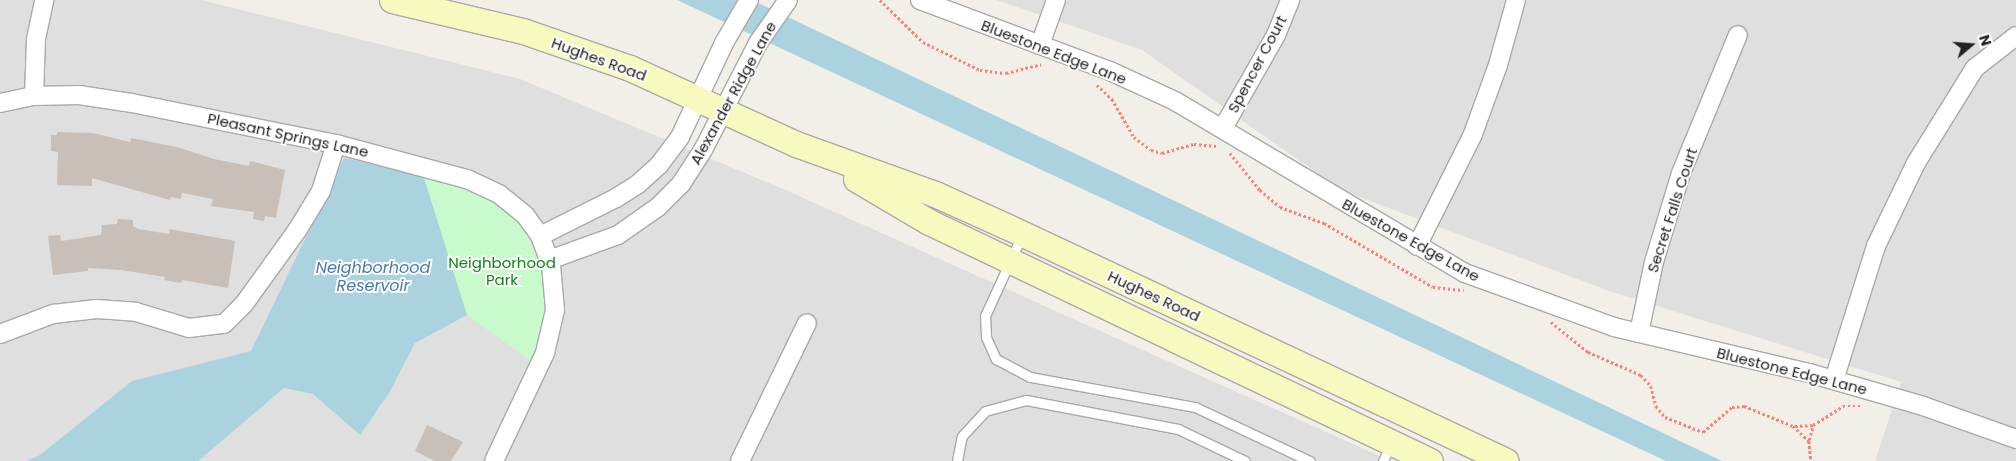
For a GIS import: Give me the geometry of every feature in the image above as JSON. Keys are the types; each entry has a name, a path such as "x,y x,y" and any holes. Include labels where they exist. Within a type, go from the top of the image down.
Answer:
{"main road":[{"name":"Hughes Road","path":"392,0 523,31 630,68 796,144 935,194 1506,461"},
{"name":"Hughes Road","path":"796,144 929,222 1009,260 1387,452 1430,461"}],"street":[{"path":"34,96 36,39 44,0"},
{"name":"Alexander Ridge Lane","path":"545,248 586,215 638,184 659,165 680,137 731,29 749,0"},
{"name":"Alexander Ridge Lane","path":"545,248 618,235 658,207 680,184 703,150 758,43 788,0"},
{"name":"Bluestone Edge Lane","path":"920,0 1110,71 1223,128 1417,246 1482,280 1550,306 1639,332 1834,380 1923,406 2016,439"},
{"path":"1040,45 1056,0"},
{"name":"Spencer Court","path":"1223,128 1276,35 1290,0"},
{"path":"1417,246 1473,134 1498,65 1516,0"},
{"name":"Secret Falls Court","path":"1639,332 1654,262 1681,173 1738,35"},
{"path":"1834,380 1876,246 1916,162 1975,68 2016,36"},
{"name":"Pleasant Springs Lane","path":"0,103 34,96 79,95 132,103 336,144 467,179 499,194 525,215 545,248"},
{"path":"0,334 54,314 96,309 136,312 189,328 224,324 244,304 298,229 321,191 336,144"},
{"path":"494,461 545,353 554,325 555,295 545,248"},
{"path":"740,461 807,323"}],"lane":[{"path":"1023,234 1009,260 985,316 986,337 996,358 1003,364 1030,377 1195,407 1310,461"},
{"path":"957,461 962,436 984,411 1026,400 1178,429 1245,461"}],"path":[{"path":"880,0 923,42 980,70 1006,73 1038,64 1049,64"},
{"path":"1095,83 1112,99 1134,137 1151,150 1170,152 1194,144 1223,148 1270,200 1280,207 1324,222 1362,248 1407,269 1426,284 1441,290 1470,293"},
{"path":"1549,321 1588,352 1641,375 1650,386 1659,412 1697,432 1708,430 1732,407 1738,406 1793,426 1813,425 1843,406 1866,407"},
{"path":"1812,461 1809,441 1813,425"},
{"path":"1793,426 1809,441"}],"shaded area":[{"path":"0,0 202,0 520,79 781,188 1391,461 0,461"},
{"path":"996,0 2016,0 2016,461 1875,461 1901,382 1609,291 1341,190 1142,50"}],"green space":[{"name":"Neighborhood Park","path":"423,175 499,194 546,248 555,310 539,367 467,315"}],"water":[{"path":"677,0 752,0 1722,461 1666,461"},
{"name":"Neighborhood Reservoir","path":"344,158 423,175 467,315 415,343 389,393 360,435 313,394 284,388 198,461 27,461 40,455 132,381 251,351"}],"building":[{"path":"57,132 93,133 130,142 131,138 177,147 214,159 249,166 250,161 285,170 276,218 265,216 264,221 253,219 254,212 211,206 213,199 182,193 181,199 171,197 170,200 92,178 92,186 57,185 58,152 51,151 51,135 57,135"},
{"path":"118,219 133,220 133,226 138,229 169,234 170,229 235,241 228,288 182,280 181,283 164,280 165,277 121,270 88,268 88,271 53,275 48,236 60,235 61,241 101,235 102,225 117,224"},
{"path":"427,425 463,442 451,461 435,461 415,451"}]}
